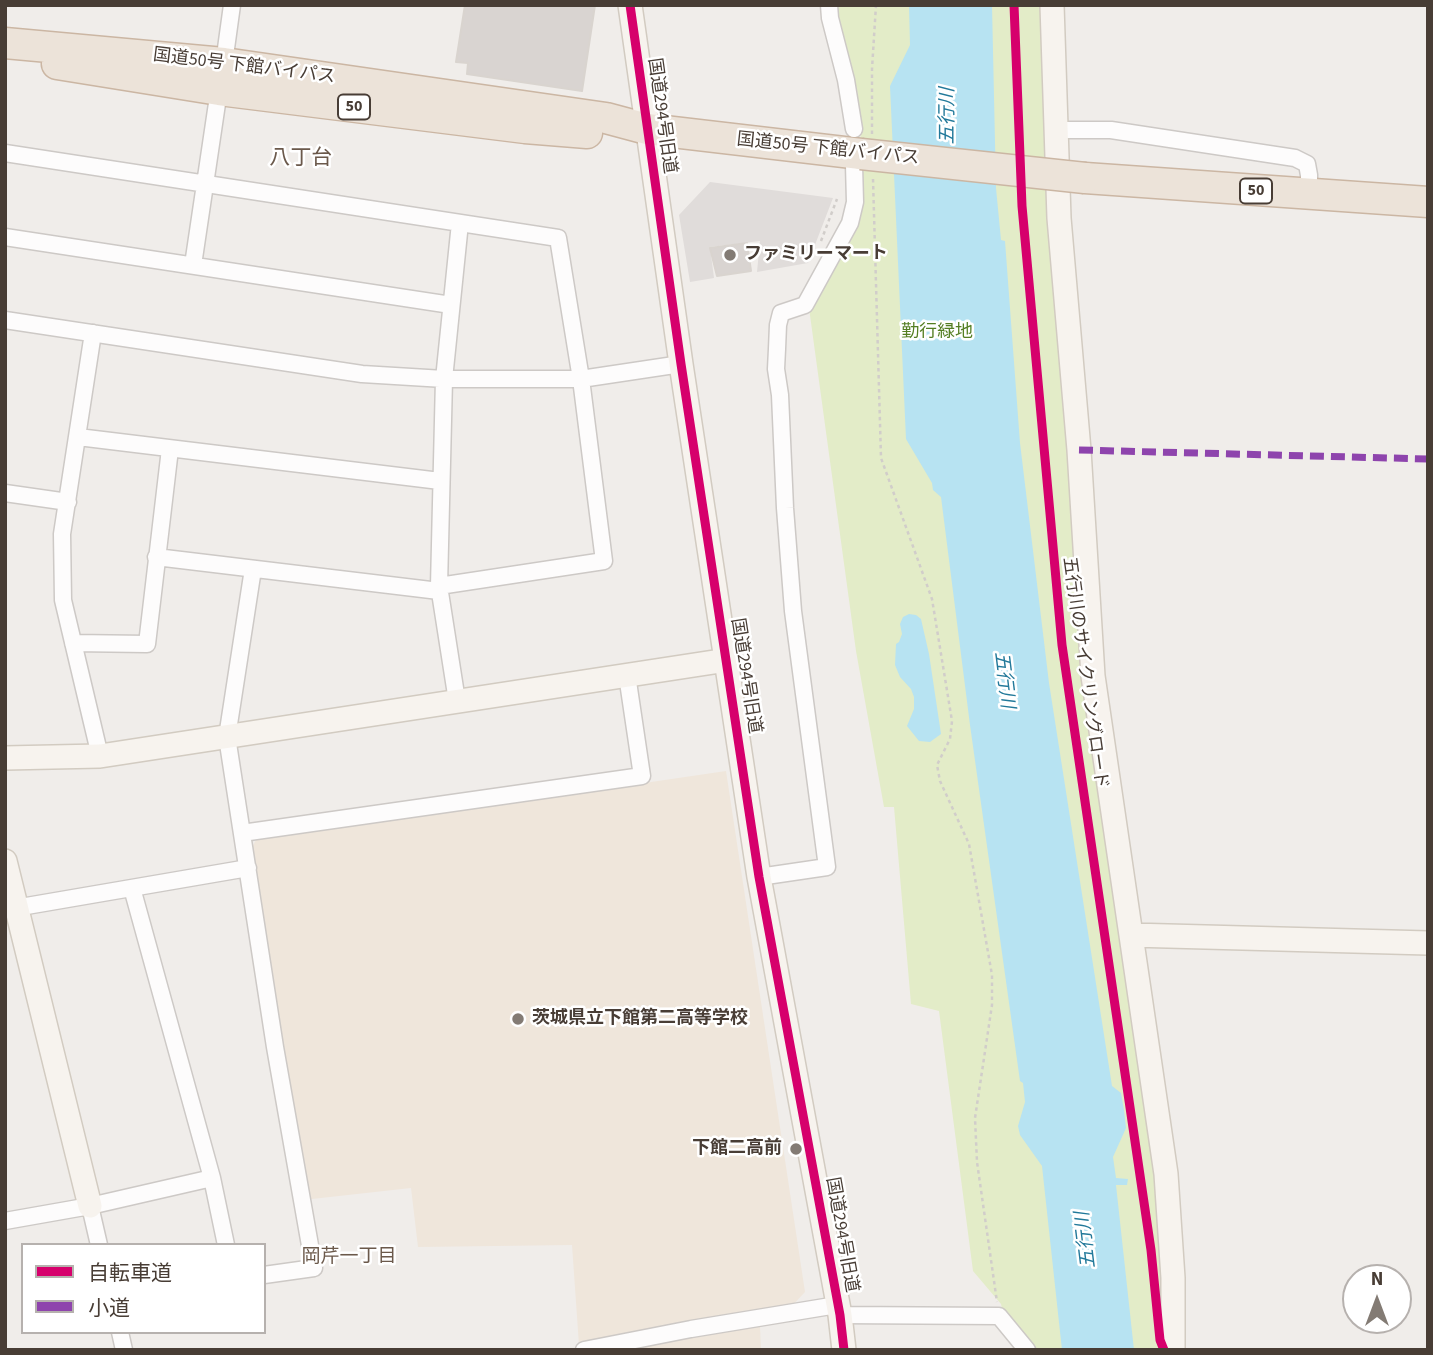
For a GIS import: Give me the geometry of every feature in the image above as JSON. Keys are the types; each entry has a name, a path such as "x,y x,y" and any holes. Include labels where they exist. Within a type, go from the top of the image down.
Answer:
{"highway":[{"path":"5,33 65,56"},
{"name":"国道50号 下館バイパス","path":"5,43 65,56 221,77 524,128 608,134 647,129 1085,178 1428,202"},
{"path":"5,56 65,56"}],"street":[{"path":"193,265 232,5"},
{"name":"国道294号旧道","path":"630,5 681,364 760,877 844,1350"},
{"path":"760,877 827,867 793,611 777,349 781,313 806,305 850,223 863,153 829,5"},
{"path":"1052,5 1059,218 1079,450 1093,676 1166,1174 1173,1278 1173,1350"},
{"path":"1055,130 1111,130 1295,158 1307,164 1309,195"},
{"path":"5,153 558,238 581,379 604,561 439,589 156,556"},
{"path":"457,701 439,589 444,379 460,223"},
{"path":"5,237 451,305"},
{"path":"5,320 362,374 444,379 581,379 681,364"},
{"path":"93,333 62,534 63,600 100,756"},
{"path":"78,437 440,481"},
{"path":"73,643 147,644 170,449"},
{"path":"5,493 68,502"},
{"path":"253,569 227,737 275,1047 314,1268 266,1275"},
{"path":"5,758 100,756 727,660"},
{"path":"242,833 642,776 627,675"},
{"path":"5,861 11,908 99,1243"},
{"path":"11,908 248,868"},
{"path":"132,888 212,1178 226,1243"},
{"path":"1131,935 1428,943"},
{"path":"5,1221 90,1206 212,1178"},
{"path":"584,1350 691,1329 839,1310 999,1316 1027,1350"}],"path":[{"path":"876,5 863,153 881,458 932,599 952,721 950,739 937,765 940,781 969,844 992,975 992,1005 975,1118 977,1162 999,1316"}],"shaded area":[{"path":"710,182 833,198 808,263 757,272 760,241 710,247 714,278 690,282 679,215"},
{"name":"茨城県立下館第二高等学校","path":"726,771 805,1292 790,1308 579,1345 572,1245 418,1247 411,1188 294,1201 251,849 256,840"},
{"path":"760,1326 761,1350 617,1350"}],"green space":[{"name":"勤行緑地","path":"835,5 1043,5 1047,136 1161,1218 1165,1350 1035,1350 1004,1316 1001,1304 973,1271 939,1011 911,1004 894,807 884,807 856,651 809,308 857,227 861,123 857,90"}],"water":[{"name":"五行川","path":"909,5 992,5 996,188 1001,240 1005,241 1020,443 1049,683 1112,1086 1121,1093 1124,1110 1126,1128 1113,1157 1116,1178 1128,1179 1127,1185 1116,1185 1134,1350 1062,1350 1042,1166 1020,1135 1018,1126 1025,1102 1023,1083 1020,1081 970,725 941,497 933,490 932,483 906,439 890,86 910,45"},
{"path":"909,614 921,619 929,654 941,734 930,742 919,741 907,726 914,709 914,697 895,665 896,644 902,634 900,624 903,617"}],"building":[{"path":"465,5 595,5 582,91 467,74 468,63 456,62"},
{"name":"ファミリーマート","path":"747,243 751,271 717,276 710,248"}],"marked path":[{"path":"1079,450 1428,459"}],"cycle path":[{"path":"630,5 759,877 840,1315 844,1350"},
{"name":"五行川のサイクリングロード","path":"1014,5 1022,206 1062,645 1151,1250 1160,1340 1164,1350"}],"place":[{"name":"ファミリーマート","path":"730,255"},
{"name":"茨城県立下館第二高等学校","path":"518,1019"},
{"name":"下館二高前","path":"796,1149"}],"district":[{"name":"八丁台","path":"301,159"},
{"name":"岡芹一丁目","path":"349,1258"}]}
